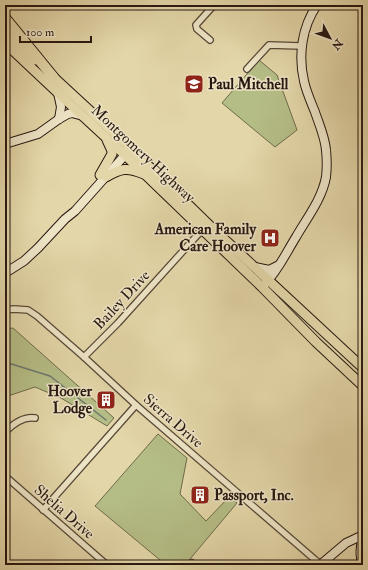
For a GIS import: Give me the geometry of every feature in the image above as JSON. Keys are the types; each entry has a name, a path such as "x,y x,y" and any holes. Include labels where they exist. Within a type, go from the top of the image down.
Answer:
{"highway":[{"path":"5,18 54,78"}],"main road":[{"name":"Montgomery Highway","path":"5,33 54,78 125,150 204,225 316,342 363,386"},
{"name":"Montgomery Highway","path":"5,43 82,116 125,150 147,176 255,267 363,368"},
{"path":"103,176 112,154 110,144 106,136"},
{"path":"103,176 128,169 137,171 147,176"}],"street":[{"path":"210,40 197,29 196,25 214,5"},
{"path":"262,287 280,265 318,200 327,168 324,141 304,82 301,66 301,46 306,26 317,5"},
{"path":"247,69 269,45 301,46"},
{"path":"58,93 61,107 58,119"},
{"path":"5,144 38,134 58,119 72,113 82,116"},
{"path":"5,273 24,261 65,219 75,212 125,150"},
{"name":"Bailey Drive","path":"84,357 118,323 204,225"},
{"path":"255,267 269,270 280,265"},
{"name":"Sierra Drive","path":"5,310 28,310 37,316 136,405 320,564"},
{"path":"43,510 136,405"},
{"path":"5,432 15,423 26,419 35,418"},
{"name":"Shelia Drive","path":"5,476 107,565"},
{"path":"320,564 346,542 363,535"},
{"path":"361,558 360,551 363,538"}],"green space":[{"path":"259,60 277,75 297,130 275,147 222,103"},
{"path":"13,328 114,418 107,426 61,398 35,387 5,397 5,329"},
{"path":"158,434 187,458 180,494 206,521 229,497 237,503 185,565 166,565 95,506"}],"waterway":[{"path":"5,362 50,376 106,420"}],"place":[{"name":"Paul Mitchell","path":"194,84"},
{"name":"American Family Care Hoover","path":"270,238"},
{"name":"Hoover Lodge","path":"106,400"},
{"name":"Passport, Inc.","path":"200,495"}]}
